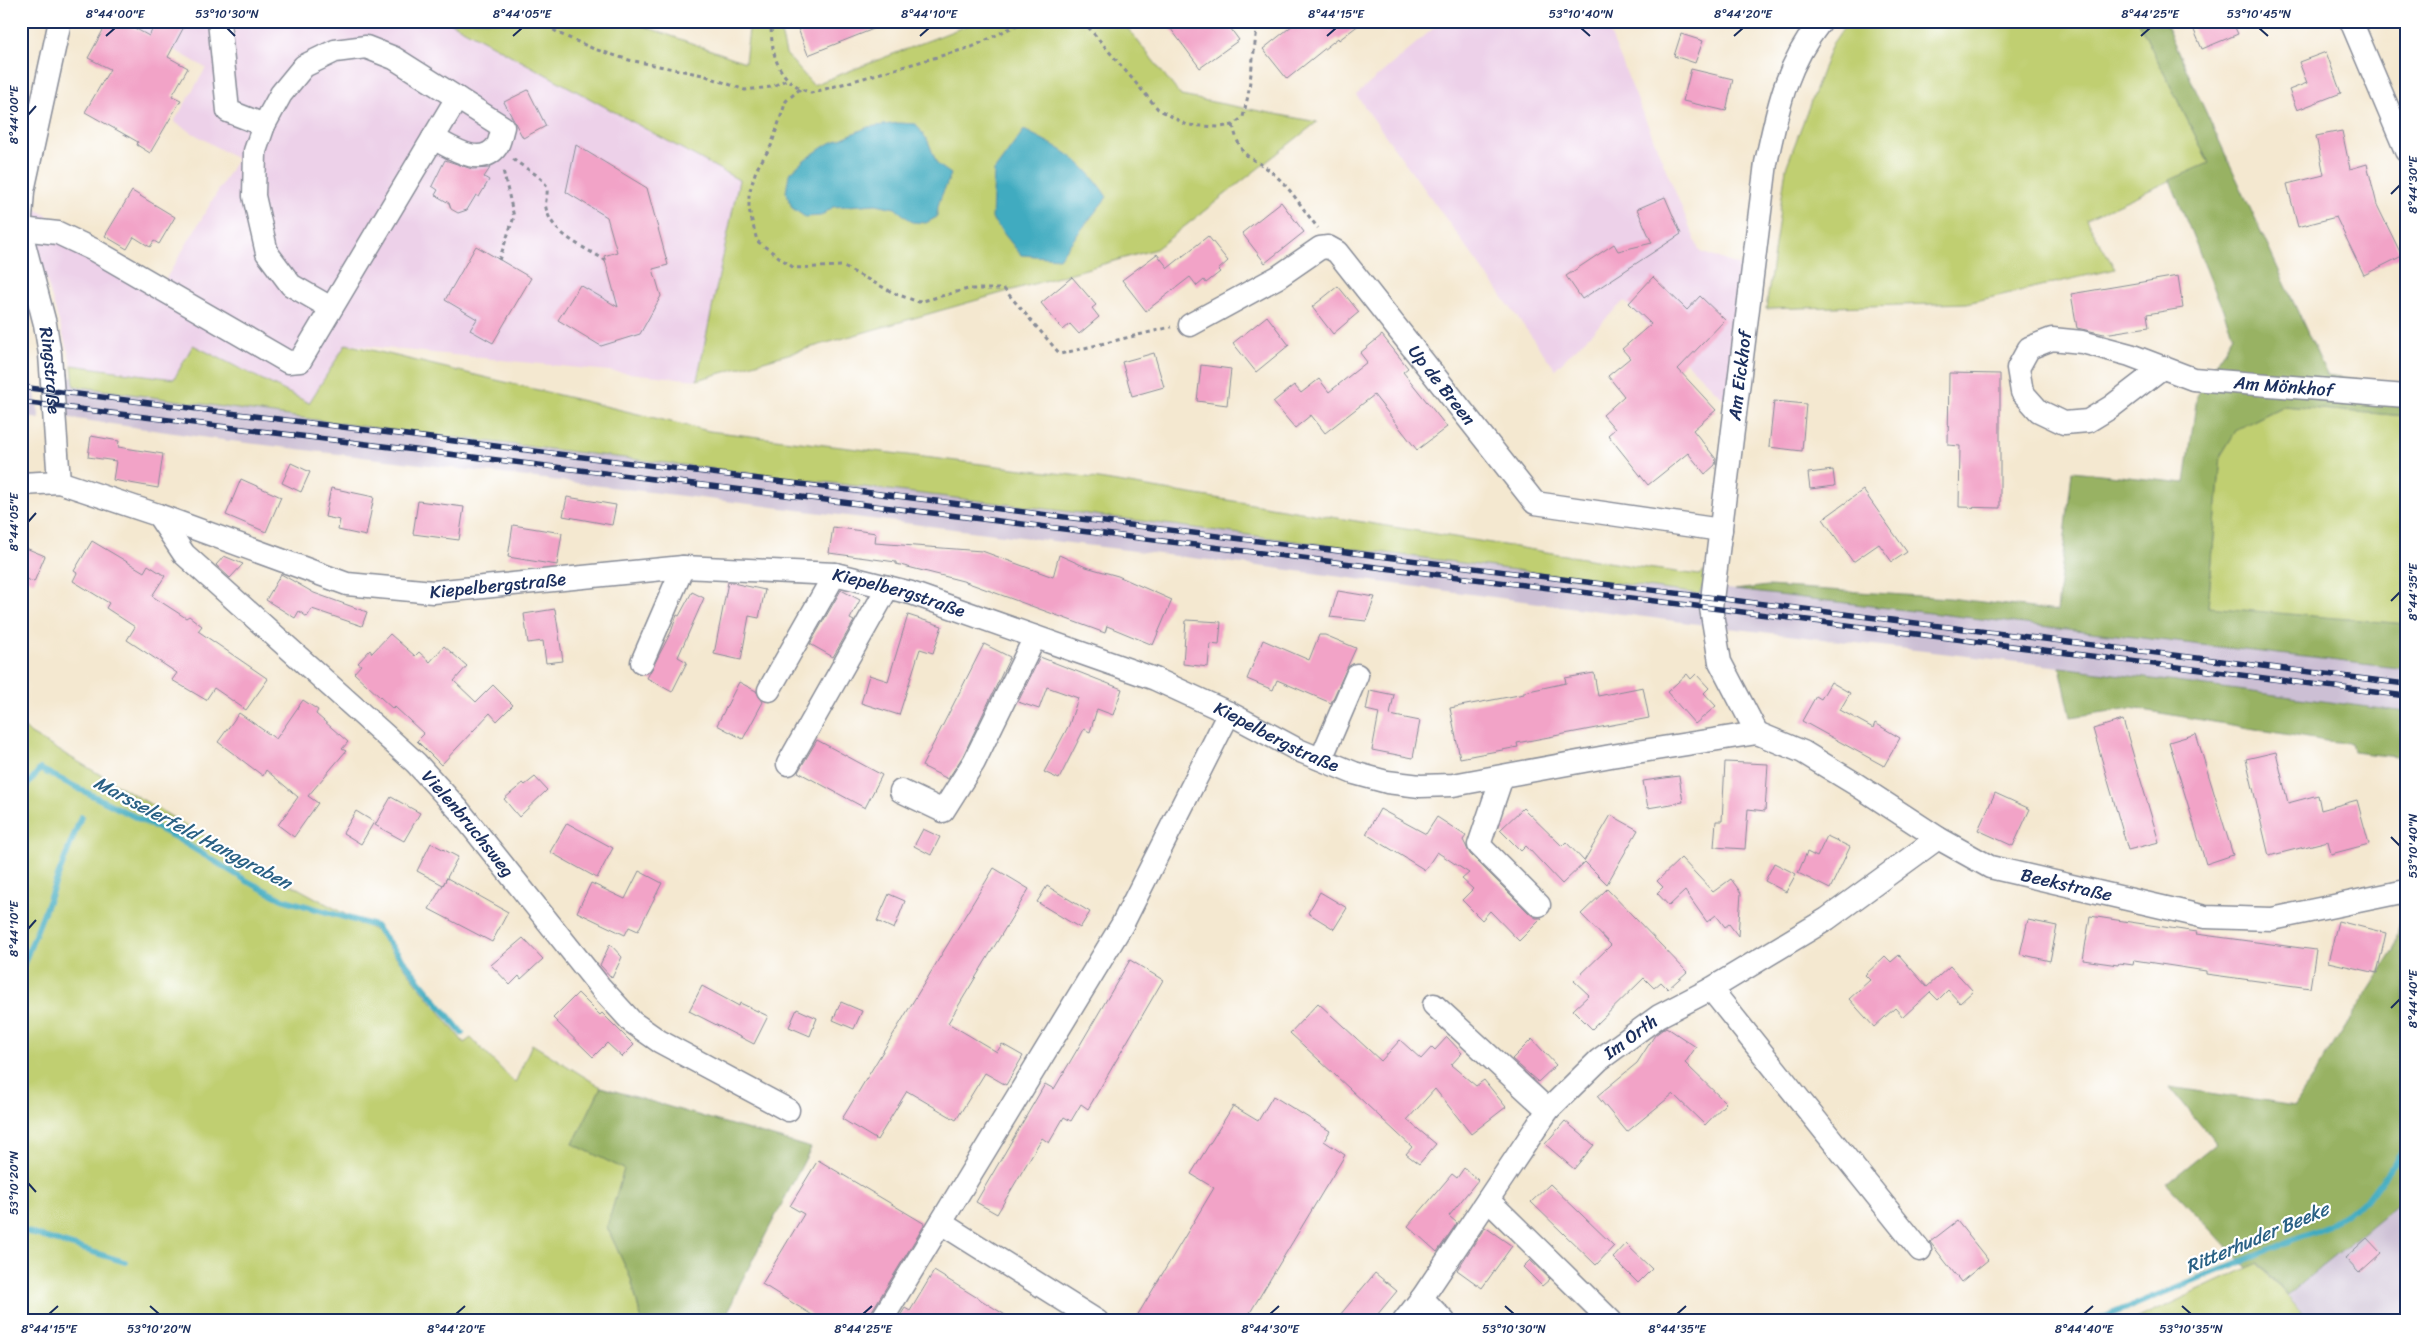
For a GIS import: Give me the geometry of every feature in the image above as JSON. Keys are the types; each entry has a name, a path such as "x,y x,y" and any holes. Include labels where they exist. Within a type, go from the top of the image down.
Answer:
{"street":[{"path":"21,218 23,191 60,21"},
{"path":"219,21 228,111 264,125"},
{"name":"Am Eickhof","path":"1757,734 1720,662 1711,608 1766,163 1780,102 1793,64 1821,21"},
{"path":"2351,21 2406,151"},
{"path":"331,308 291,285 267,253 254,196 255,151 264,125 281,94 304,66 334,50 366,47 385,54 503,127 498,146 485,156 476,158 433,138"},
{"path":"21,231 58,233 94,250 288,362 300,361 457,98"},
{"name":"Ringstraße","path":"21,231 45,324 50,354 58,482"},
{"path":"1190,325 1278,277 1310,253 1320,248 1328,247"},
{"name":"Up de Breen","path":"1328,247 1337,252 1535,503 1721,530"},
{"name":"Am Mönkhof","path":"2163,367 2111,407 2088,421 2064,422 2039,411 2022,392 2018,368 2030,348 2052,339 2082,342 2130,355 2163,367 2193,379 2406,396"},
{"name":"Kiepelbergstraße","path":"21,484 58,482 158,515 347,584 433,592 683,567 835,574 911,593 1155,679 1229,713 1298,750 1362,776 1387,782 1420,786 1453,785 1502,778 1611,756 1757,734"},
{"name":"Vielenbruchsweg","path":"158,515 184,554 416,763 458,810 601,988 632,1022 659,1041 788,1110"},
{"path":"642,662 683,567"},
{"path":"769,690 835,574"},
{"path":"788,764 888,587"},
{"path":"901,791 943,811 974,762 1035,637"},
{"path":"1321,759 1357,675"},
{"path":"882,1321 1122,925 1229,713"},
{"name":"Beekstraße","path":"1757,734 1803,752 1854,782 1938,838 1990,867 2205,917 2272,919 2406,891"},
{"path":"1502,778 1479,845 1539,905"},
{"name":"Im Orth","path":"1404,1321 1422,1298 1548,1110 1606,1055 1658,1016 1711,989 1827,919 1938,838"},
{"path":"1711,989 1920,1250"},
{"path":"1434,1005 1548,1110"},
{"path":"1488,1200 1611,1321"},
{"path":"941,1223 1097,1321"},
{"path":"1422,1298 1444,1321"}],"path":[{"path":"540,21 560,34 594,49 629,60 703,75 745,90 771,87 786,80"},
{"path":"771,21 771,39 775,61 786,80 800,89 811,93 884,74 972,47 1025,21"},
{"path":"1083,21 1158,109 1187,125 1220,127 1233,125 1243,117 1248,96 1258,21"},
{"path":"800,89 786,101 771,146 756,170 749,194 749,209 758,241 794,268 842,266 896,294 919,302 968,289 1004,289 1060,354 1162,328"},
{"path":"1233,125 1238,146 1252,160 1276,175 1318,228 1328,247"},
{"path":"498,146 514,217 498,260"},
{"path":"498,146 544,182 548,190 546,208 556,227 563,234 605,260"}],"shaded area":[{"path":"124,21 448,21 739,180 697,380 346,344 309,403 193,345 174,379 72,365 38,252 32,207 164,282 237,159 174,122 206,68"},
{"path":"1442,21 1605,21 1700,252 1741,266 1727,402 1624,301 1555,369 1356,95"},
{"path":"21,371 31,373 40,419 21,416"},
{"path":"70,377 354,416 1084,505 1735,590 2406,669 2406,712 2060,667 1728,628 1274,568 215,439 63,417"},
{"path":"2406,1197 2406,1321 2309,1321 2287,1295"}],"green space":[{"path":"448,21 629,21 745,62 750,21 778,21 786,54 813,85 979,21 1122,21 1181,96 1317,122 1156,249 697,380 739,180"},
{"path":"1848,21 2138,21 2209,163 2086,219 2115,269 1967,303 1766,309 1786,168 1832,44"},
{"path":"2138,21 2164,21 2327,375 2406,386 2406,416 2283,406 2237,429 2221,455 2208,607 2406,624 2406,669 1735,590 1768,586 1949,598 2057,611 2072,471 2185,483 2197,396 2233,335 2170,180 2209,163"},
{"path":"346,344 709,431 1080,476 1632,566 1699,575 1704,572 1704,584 1699,594 1088,514 359,426 74,386 72,365 174,379 193,345 309,403"},
{"path":"2283,406 2406,416 2406,624 2208,608 2221,455 2237,429"},
{"path":"2060,667 2406,712 2406,758 2353,752 2351,743 2326,741 2131,708 2071,717"},
{"path":"21,724 31,734 228,850 376,931 464,1043 471,1038 515,1083 532,1044 601,1087 573,1144 624,1169 607,1227 631,1279 642,1321 21,1321"},
{"path":"2404,899 2406,1197 2287,1295 2259,1263 2247,1268 2167,1183 2216,1144 2170,1087 2294,1106 2394,951"},
{"path":"601,1087 811,1148 740,1284 724,1321 642,1321 631,1279 607,1227 624,1169 573,1144"},
{"path":"2258,1263 2309,1321 2133,1321"}],"water":[{"path":"899,123 916,124 928,141 937,164 951,174 940,200 937,217 926,223 912,222 895,208 876,204 833,207 821,216 805,217 792,208 786,192 789,174 804,160 826,145 868,127"},
{"path":"1024,130 1071,156 1089,173 1107,197 1059,258 1021,255 992,219 994,171"}],"building":[{"path":"108,21 122,21 149,36 157,21 187,21 168,57 188,68 172,96 181,100 150,153 137,145 138,142 85,112 110,69 88,58"},
{"path":"808,21 891,22 808,55 797,26"},
{"path":"1165,21 1225,21 1239,40 1200,68"},
{"path":"1298,21 1364,21 1339,40 1338,38 1287,79 1263,49"},
{"path":"2190,21 2232,21 2238,34 2202,49"},
{"path":"1681,34 1703,41 1695,63 1674,56"},
{"path":"2326,52 2341,93 2297,110 2289,90 2307,83 2299,62"},
{"path":"1691,69 1733,79 1726,111 1683,101"},
{"path":"528,90 546,126 523,138 504,102"},
{"path":"2342,131 2350,169 2367,164 2377,205 2402,256 2364,275 2336,217 2298,227 2287,184 2324,175 2316,136"},
{"path":"576,145 647,188 668,265 653,269 661,296 640,334 601,346 558,320 580,285 618,307 604,256 617,252 607,217 566,192"},
{"path":"445,160 472,169 490,168 484,177 489,180 479,197 476,195 467,210 458,213 451,209 449,203 435,195 438,190 432,186"},
{"path":"132,191 175,217 159,244 154,241 150,247 134,237 127,249 105,236"},
{"path":"1665,197 1681,234 1582,299 1566,276 1614,244 1618,251 1652,243 1637,209"},
{"path":"1281,202 1304,232 1265,263 1242,233"},
{"path":"1208,236 1228,261 1218,270 1220,272 1206,283 1204,280 1197,286 1190,277 1146,311 1122,280 1157,254 1168,268"},
{"path":"476,246 531,278 493,343 470,330 477,319 445,300"},
{"path":"2178,276 2183,308 2147,314 2149,327 2104,334 2077,328 2071,294"},
{"path":"1072,277 1096,305 1092,308 1099,317 1079,334 1070,324 1063,330 1041,303"},
{"path":"1653,277 1687,310 1700,296 1725,320 1678,369 1716,410 1693,430 1716,459 1715,465 1705,474 1688,453 1648,485 1608,435 1615,429 1603,415 1624,396 1608,376 1630,358 1622,349 1651,324 1629,303"},
{"path":"1338,286 1359,312 1333,334 1312,307"},
{"path":"1267,316 1289,345 1256,372 1233,343"},
{"path":"1382,335 1408,368 1403,372 1447,427 1417,450 1374,395 1325,433 1311,415 1295,428 1273,402 1294,385 1301,393 1319,379 1329,392 1367,362 1360,353"},
{"path":"1154,353 1164,387 1132,396 1122,362"},
{"path":"1201,365 1231,369 1227,405 1197,401"},
{"path":"1949,373 2000,374 2000,508 1959,507 1960,446 1948,445"},
{"path":"1774,401 1806,404 1802,451 1769,447"},
{"path":"91,436 119,441 118,447 163,454 158,488 113,480 116,461 88,457"},
{"path":"291,463 310,472 301,492 282,483"},
{"path":"1833,470 1835,486 1810,489 1808,473"},
{"path":"241,479 281,497 266,532 226,515"},
{"path":"331,488 374,497 366,536 338,530 340,520 325,517"},
{"path":"1863,490 1907,552 1892,562 1879,544 1853,562 1823,519"},
{"path":"567,497 616,505 612,525 563,516"},
{"path":"418,501 464,507 459,540 413,534"},
{"path":"513,525 562,533 557,565 508,557"},
{"path":"833,527 876,533 875,543 982,551 1053,577 1059,555 1086,567 1118,576 1172,600 1153,645 1107,626 1105,633 963,581 896,564 896,562 829,553"},
{"path":"92,541 144,572 148,565 165,576 152,596 186,618 189,616 202,626 198,631 268,679 246,710 214,688 206,700 172,680 177,673 127,640 135,627 106,608 109,603 73,581 77,573 74,571"},
{"path":"21,546 45,556 34,582 21,577"},
{"path":"224,556 243,564 230,578 216,565"},
{"path":"281,574 314,593 367,612 362,626 312,609 307,617 299,611 295,618 266,600"},
{"path":"728,582 765,590 759,618 749,616 741,660 714,654"},
{"path":"841,590 860,600 850,619 854,621 833,657 810,644"},
{"path":"1338,591 1375,597 1366,621 1330,617"},
{"path":"692,592 704,598 678,657 687,662 672,692 647,678 671,632 677,615 679,616"},
{"path":"555,609 563,661 546,663 543,641 528,643 524,614"},
{"path":"908,615 942,626 933,653 920,649 899,715 861,703 869,675 888,681"},
{"path":"1186,620 1221,622 1219,645 1210,644 1208,667 1183,664"},
{"path":"390,634 415,656 419,652 430,662 444,646 467,666 454,681 476,702 493,685 513,705 497,721 490,713 441,765 417,741 424,734 395,707 393,709 354,673 361,665 358,663 370,650 372,653"},
{"path":"1319,635 1325,635 1356,648 1331,703 1277,680 1273,690 1247,679 1263,640 1309,660"},
{"path":"984,644 1010,657 963,756 948,779 922,766"},
{"path":"1040,657 1122,689 1113,715 1097,709 1090,732 1084,729 1059,779 1044,772 1069,725 1078,698 1047,687 1039,709 1018,702"},
{"path":"1594,673 1598,696 1643,687 1649,718 1517,743 1518,747 1460,758 1450,708 1524,694 1524,692 1566,683 1565,678"},
{"path":"1687,674 1691,679 1696,674 1709,688 1704,693 1716,706 1695,724 1667,692"},
{"path":"739,682 756,691 763,702 743,739 717,725"},
{"path":"1831,682 1850,693 1840,710 1873,728 1875,723 1900,738 1884,766 1802,721 1816,696 1821,699"},
{"path":"1370,690 1394,695 1390,715 1420,721 1413,758 1372,750 1379,713 1366,710"},
{"path":"303,700 318,710 316,714 348,742 342,749 346,751 308,796 318,803 294,837 278,825 298,797 266,770 263,776 218,742 239,713 276,739"},
{"path":"2123,720 2159,842 2128,850 2093,729"},
{"path":"2196,734 2233,855 2206,864 2169,742"},
{"path":"817,740 882,775 865,808 798,772"},
{"path":"2276,752 2288,803 2318,795 2321,810 2357,800 2369,844 2331,854 2328,841 2269,856 2246,759"},
{"path":"1725,762 1768,764 1765,811 1748,809 1745,849 1714,847 1716,821 1722,821"},
{"path":"1679,776 1683,802 1648,808 1643,781"},
{"path":"535,777 547,790 519,817 504,799 523,783 525,785"},
{"path":"1995,793 2030,809 2013,846 1978,830"},
{"path":"391,797 420,813 404,841 375,825"},
{"path":"1523,808 1562,846 1566,842 1584,861 1611,815 1638,830 1607,884 1585,862 1562,884 1526,846 1521,851 1500,830"},
{"path":"1380,809 1426,834 1437,817 1466,836 1463,840 1470,854 1530,914 1536,918 1542,918 1519,941 1490,911 1482,920 1462,900 1473,889 1462,879 1469,873 1437,852 1425,870 1366,834"},
{"path":"356,811 374,822 361,844 343,833"},
{"path":"567,823 613,848 597,878 550,852"},
{"path":"923,829 940,837 931,855 914,846"},
{"path":"1827,836 1850,847 1830,889 1798,873 1807,852 1817,857"},
{"path":"431,843 458,857 443,885 417,871"},
{"path":"1681,858 1713,892 1731,879 1741,893 1738,936 1729,924 1725,927 1716,915 1707,922 1685,891 1669,906 1657,893 1663,887 1657,881"},
{"path":"1774,863 1796,874 1786,892 1765,881"},
{"path":"994,868 1029,889 948,1023 997,1052 1002,1044 1023,1056 1006,1085 985,1073 956,1120 907,1091 877,1140 842,1119"},
{"path":"639,871 662,883 638,931 629,927 625,935 577,912 591,883 625,899"},
{"path":"447,878 508,912 492,942 429,909"},
{"path":"1047,886 1090,912 1080,928 1037,902"},
{"path":"1607,889 1687,972 1668,989 1661,982 1654,988 1644,978 1592,1029 1573,1010 1589,995 1574,981 1611,945 1581,914"},
{"path":"1320,892 1347,908 1334,929 1308,913"},
{"path":"889,894 905,901 894,929 877,921"},
{"path":"2090,916 2197,932 2196,934 2316,950 2310,988 2206,974 2206,971 2134,960 2133,965 2119,963 2118,965 2083,960"},
{"path":"2028,920 2057,926 2050,961 2020,954"},
{"path":"2338,921 2386,933 2377,973 2328,962"},
{"path":"523,938 543,959 521,979 519,976 510,985 491,965"},
{"path":"610,944 622,957 612,978 600,965"},
{"path":"1899,955 1927,987 1950,966 1973,991 1960,1003 1948,990 1938,1000 1930,992 1903,1017 1895,1008 1874,1027 1849,999 1870,980 1865,975 1885,956 1891,962"},
{"path":"1130,960 1163,980 1088,1109 1081,1104 1071,1121 1064,1117 1049,1143 1042,1138 997,1214 976,1202 1045,1084 1054,1089"},
{"path":"702,986 739,1006 740,1003 768,1016 754,1044 689,1011"},
{"path":"578,993 600,1015 602,1013 634,1045 622,1057 607,1043 593,1057 553,1018"},
{"path":"841,1002 862,1011 854,1029 833,1020"},
{"path":"1318,1003 1381,1061 1400,1040 1421,1059 1432,1047 1435,1050 1447,1037 1462,1053 1451,1065 1476,1086 1484,1080 1506,1107 1471,1134 1435,1089 1407,1120 1436,1144 1419,1164 1406,1154 1412,1147 1290,1033"},
{"path":"797,1009 817,1018 810,1036 789,1027"},
{"path":"1666,1027 1696,1047 1685,1063 1726,1103 1705,1125 1673,1094 1627,1132 1597,1096 1637,1063 1655,1035"},
{"path":"1532,1039 1556,1065 1538,1082 1512,1059"},
{"path":"1273,1096 1330,1131 1324,1141 1345,1155 1245,1321 1134,1321 1214,1188 1191,1174 1233,1106 1258,1121"},
{"path":"1565,1121 1594,1145 1574,1169 1545,1144"},
{"path":"818,1160 925,1224 870,1314 868,1321 822,1321 762,1284 804,1214 790,1206"},
{"path":"1464,1168 1478,1180 1449,1216 1457,1223 1437,1252 1408,1226 1452,1174 1457,1178"},
{"path":"1550,1184 1614,1246 1596,1265 1531,1202"},
{"path":"1957,1221 1988,1260 1961,1282 1930,1242"},
{"path":"1485,1227 1512,1246 1482,1288 1457,1270"},
{"path":"2367,1238 2381,1253 2359,1273 2345,1258"},
{"path":"1626,1244 1652,1269 1638,1283 1613,1258"},
{"path":"1530,1260 1550,1279 1542,1286 1523,1267"},
{"path":"934,1271 1015,1321 897,1321 905,1308 910,1311"},
{"path":"1375,1273 1397,1291 1372,1321 1335,1321"}],"waterway":[{"name":"Marsselerfeld Hanggraben","path":"21,793 40,769 173,836 247,881 282,899 375,926 462,1033"},
{"path":"21,971 81,817"},
{"name":"Ritterhuder Beeke","path":"2095,1321 2327,1226 2366,1201 2406,1147"},
{"path":"21,1230 125,1262"}],"railway":[{"path":"21,387 2406,684"},
{"path":"21,402 1688,605 2406,696"}]}
